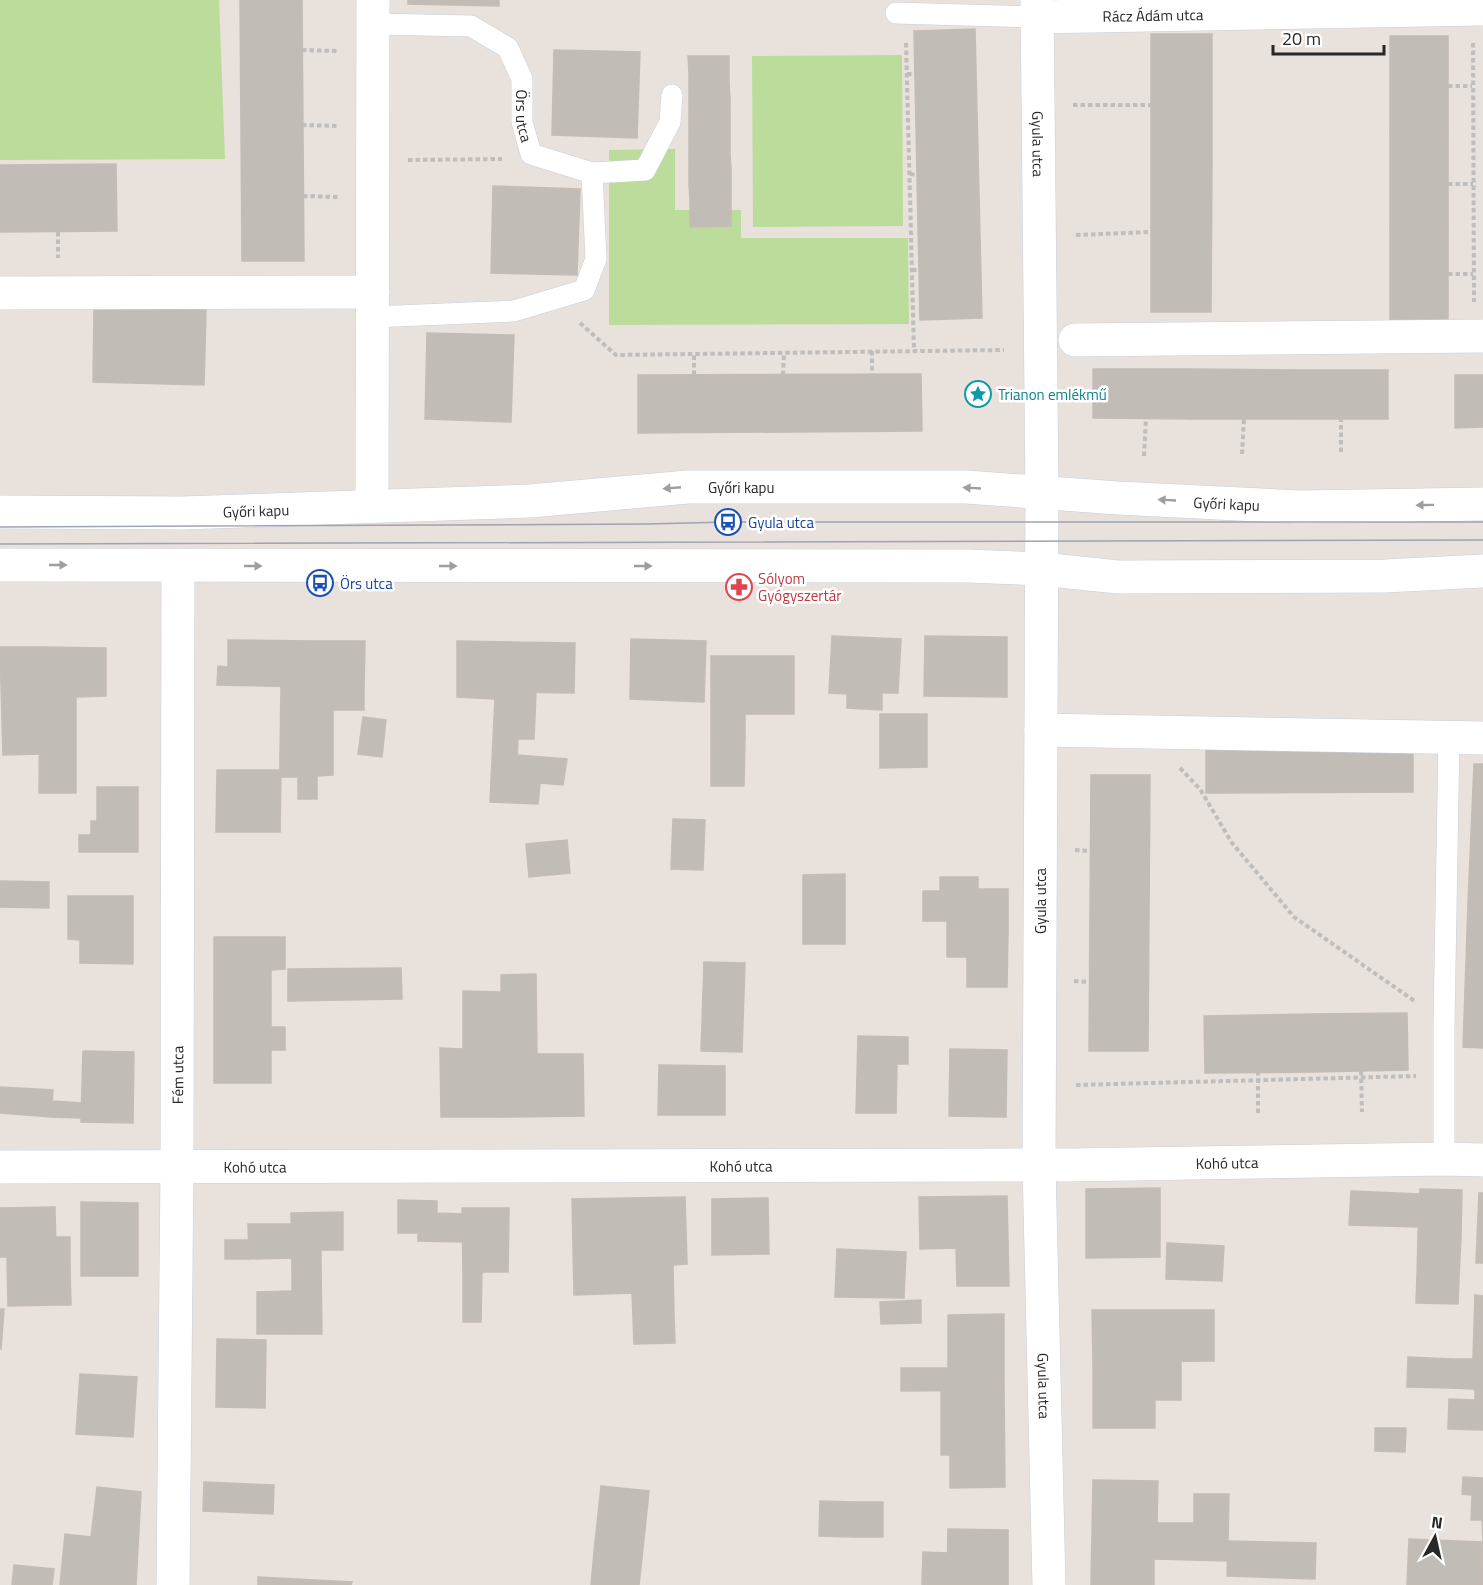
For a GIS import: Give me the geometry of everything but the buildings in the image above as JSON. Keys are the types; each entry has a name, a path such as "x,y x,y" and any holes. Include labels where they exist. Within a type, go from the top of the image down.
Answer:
{"street":[{"name":"Rácz Ádám utca","path":"1037,9 1478,9"},
{"name":"Gyula utca","path":"1037,9 1042,493 1039,1165 1049,1585"},
{"name":"Örs utca","path":"372,506 373,12"},
{"path":"0,293 373,304"},
{"path":"1075,340 1479,336"},
{"name":"Győri kapu","path":"0,512 183,513 530,501 688,487 966,487 1300,507 1483,504"},
{"path":"0,565 968,566 1041,569 1118,577 1385,576 1483,571"},
{"name":"Fém utca","path":"173,1585 177,1167 178,566"},
{"path":"1041,730 1483,738"},
{"name":"Kohó utca","path":"0,1167 1039,1165 1483,1160"}],"lane":[{"path":"901,13 1037,9"},
{"name":"Örs utca","path":"373,12 471,26 508,48 522,79 522,122 531,154 592,173 645,170 670,122 672,94"},
{"path":"373,304 514,311 584,290 596,259 592,173"},
{"path":"1444,1159 1449,737"}],"path":[{"path":"1478,9 1472,86 1473,274 1479,336"},
{"path":"901,13 907,74 914,351"},
{"path":"302,50 338,51"},
{"path":"907,74 915,74"},
{"path":"1448,86 1472,86"},
{"path":"1072,105 1151,105"},
{"path":"302,125 350,126"},
{"path":"402,160 548,159"},
{"path":"910,174 917,175"},
{"path":"1448,184 1473,184"},
{"path":"303,195 338,197"},
{"path":"1076,235 1151,232"},
{"path":"912,270 919,270"},
{"path":"1448,274 1473,274"},
{"path":"553,300 616,355 1005,350"},
{"path":"872,351 872,374"},
{"path":"783,375 784,353"},
{"path":"694,354 694,375"},
{"path":"1144,456 1146,418"},
{"path":"1242,454 1244,419"},
{"path":"1341,419 1341,452"},
{"path":"1146,732 1200,789 1232,843 1294,917 1400,990 1444,1025"},
{"path":"1258,1072 1258,1113"},
{"path":"1069,1085 1361,1074 1444,1076"},
{"path":"1361,1074 1362,1112"}],"green space":[{"path":"0,0 219,0 225,159 0,160"},
{"path":"902,55 903,226 753,227 752,56"},
{"path":"675,149 675,210 741,210 741,238 908,238 909,324 609,325 609,150"}],"tram line":[{"path":"0,527 728,522 1483,522"},
{"path":"0,544 1483,540"}],"place":[{"name":"Trianon emlékmű","path":"978,394"},
{"name":"Gyula utca","path":"728,522"},
{"name":"Örs utca","path":"320,583"},
{"name":"Sólyom Gyógyszertár","path":"739,587"}]}
